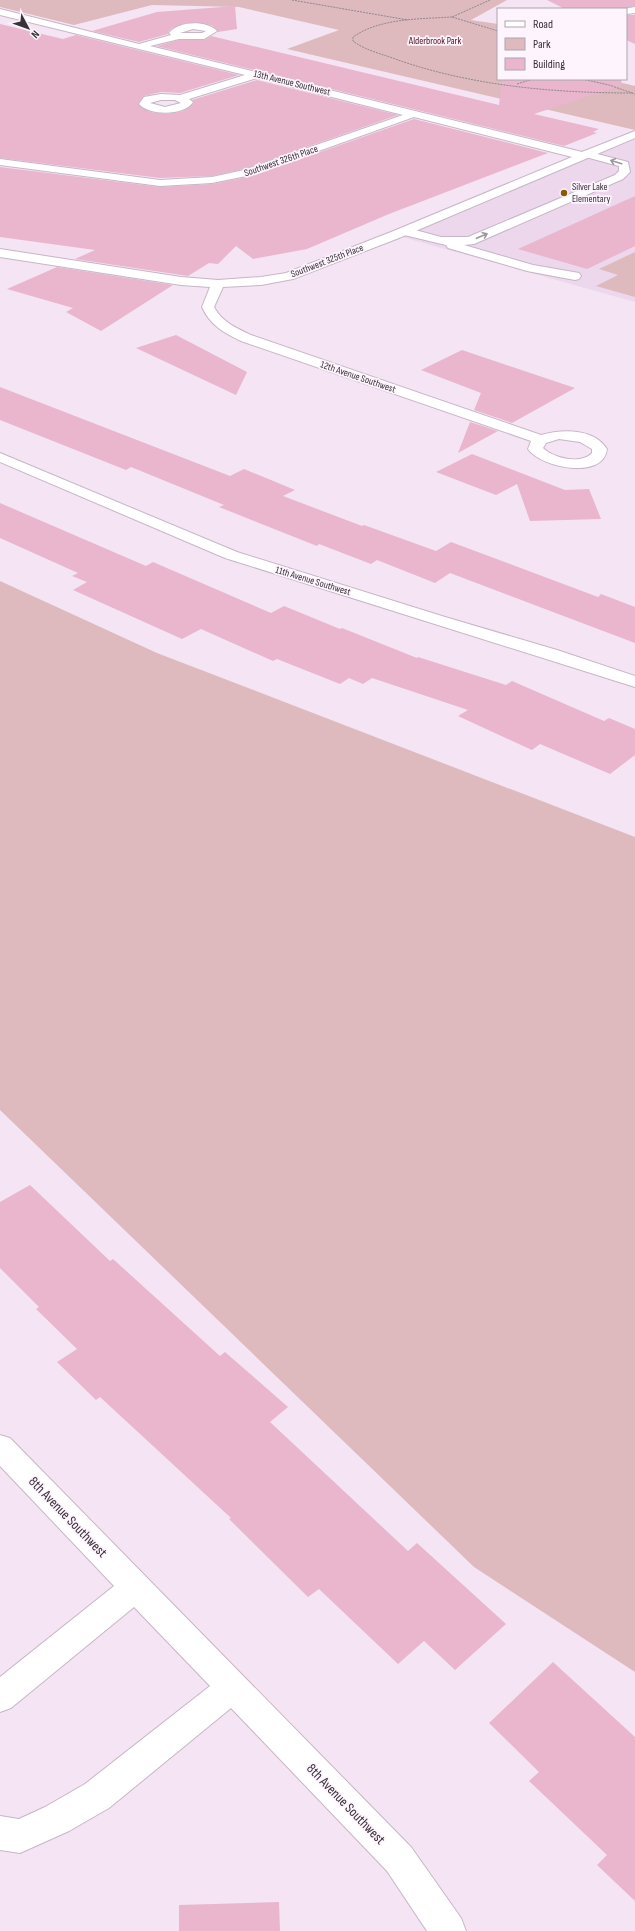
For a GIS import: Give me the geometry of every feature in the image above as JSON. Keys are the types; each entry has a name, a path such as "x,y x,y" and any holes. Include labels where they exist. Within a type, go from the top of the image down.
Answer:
{"street":[{"name":"13th Avenue Southwest","path":"0,12 624,164 625,172 619,177 476,239 459,242 441,241"},
{"path":"140,47 179,36"},
{"path":"182,98 258,75"},
{"name":"Southwest 326th Place","path":"0,162 160,183 204,181 247,173 414,114"},
{"name":"Southwest 325th Place","path":"0,253 181,281 218,284 261,281 289,276 316,267 633,136"},
{"path":"404,231 531,268 575,276"},
{"name":"12th Avenue Southwest","path":"218,284 208,307 212,318 225,328 246,338 541,440"},
{"name":"11th Avenue Southwest","path":"0,457 231,555 439,621 551,654 635,682"},
{"name":"8th Avenue Southwest","path":"0,1447 399,1859 448,1931"},
{"path":"0,1697 136,1587"},
{"path":"0,1833 20,1836 57,1819 97,1796 233,1687"}],"path":[{"path":"292,0 316,6 354,10 411,21"},
{"path":"452,18 490,0"},
{"path":"497,31 452,18 411,21 364,30 356,34 353,37 353,41 361,47 453,76 479,81 515,84 579,93 634,93"},
{"path":"515,84 530,80"},
{"path":"586,80 634,93"}],"shaded area":[{"name":"Silver Lake Elementary","path":"635,134 635,302 395,235"}],"green space":[{"name":"Alderbrook Park","path":"0,0 507,0 471,20 497,24 497,80 610,80 635,86 635,130 287,49 339,30 239,7 152,5 74,25 0,7"},
{"path":"635,252 635,297 596,286 618,275 599,269"},
{"path":"0,581 157,653 635,837 635,1672 474,1567 0,1110"}],"building":[{"path":"547,0 635,0 635,6 626,8 563,8"},
{"path":"235,6 237,29 218,32 213,26 207,24 186,23 173,28 168,32 168,34 139,42 92,31 157,12"},
{"path":"627,15 635,15 635,44 627,40"},
{"path":"0,24 63,39 76,35 239,75 180,93 161,92 144,96 138,104 150,112 167,114 183,111 194,103 192,100 257,80 398,115 244,169 212,176 160,178 0,158"},
{"path":"211,36 499,105 502,80 621,80 622,85 534,114 599,129 593,132 597,133 564,146 156,46 179,40 204,40"},
{"path":"414,119 548,153 389,214 307,249 253,259 236,246 218,264 209,263 188,276 75,259 95,250 0,237 0,167 160,187 212,184 252,176"},
{"path":"635,196 635,246 587,269 518,249"},
{"path":"57,267 173,285 101,331 66,312 73,308 7,289"},
{"path":"176,335 247,372 236,395 136,348"},
{"path":"462,350 575,388 512,423 474,410 481,393 421,370"},
{"path":"0,387 230,476 244,469 295,490 283,496 362,526 364,525 436,551 451,542 598,597 601,594 635,607 635,643 450,573 435,583 377,560 371,564 319,544 317,546 219,507 224,505 131,467 126,470 0,420"},
{"path":"470,422 498,431 458,453"},
{"path":"472,454 565,490 589,489 601,519 530,521 517,484 496,495 436,472"},
{"path":"0,503 146,566 153,562 271,613 284,606 417,658 418,657 506,685 512,681 604,721 609,718 635,729 635,755 610,774 540,744 532,750 458,716 468,710 372,678 363,684 349,678 340,684 277,659 273,661 201,629 182,639 73,590 87,582 72,576 78,573 0,538"},
{"path":"30,1185 110,1261 113,1259 220,1356 225,1352 288,1407 270,1422 408,1551 417,1543 506,1624 455,1670 424,1641 398,1664 319,1589 308,1597 229,1519 231,1518 100,1397 96,1400 57,1362 77,1349 36,1309 39,1307 0,1268 0,1202"},
{"path":"553,1662 635,1737 635,1901 597,1865 607,1855 529,1781 539,1772 489,1723"},
{"path":"279,1902 280,1931 179,1931 179,1905"}],"place":[{"name":"Silver Lake Elementary","path":"564,193"}]}
